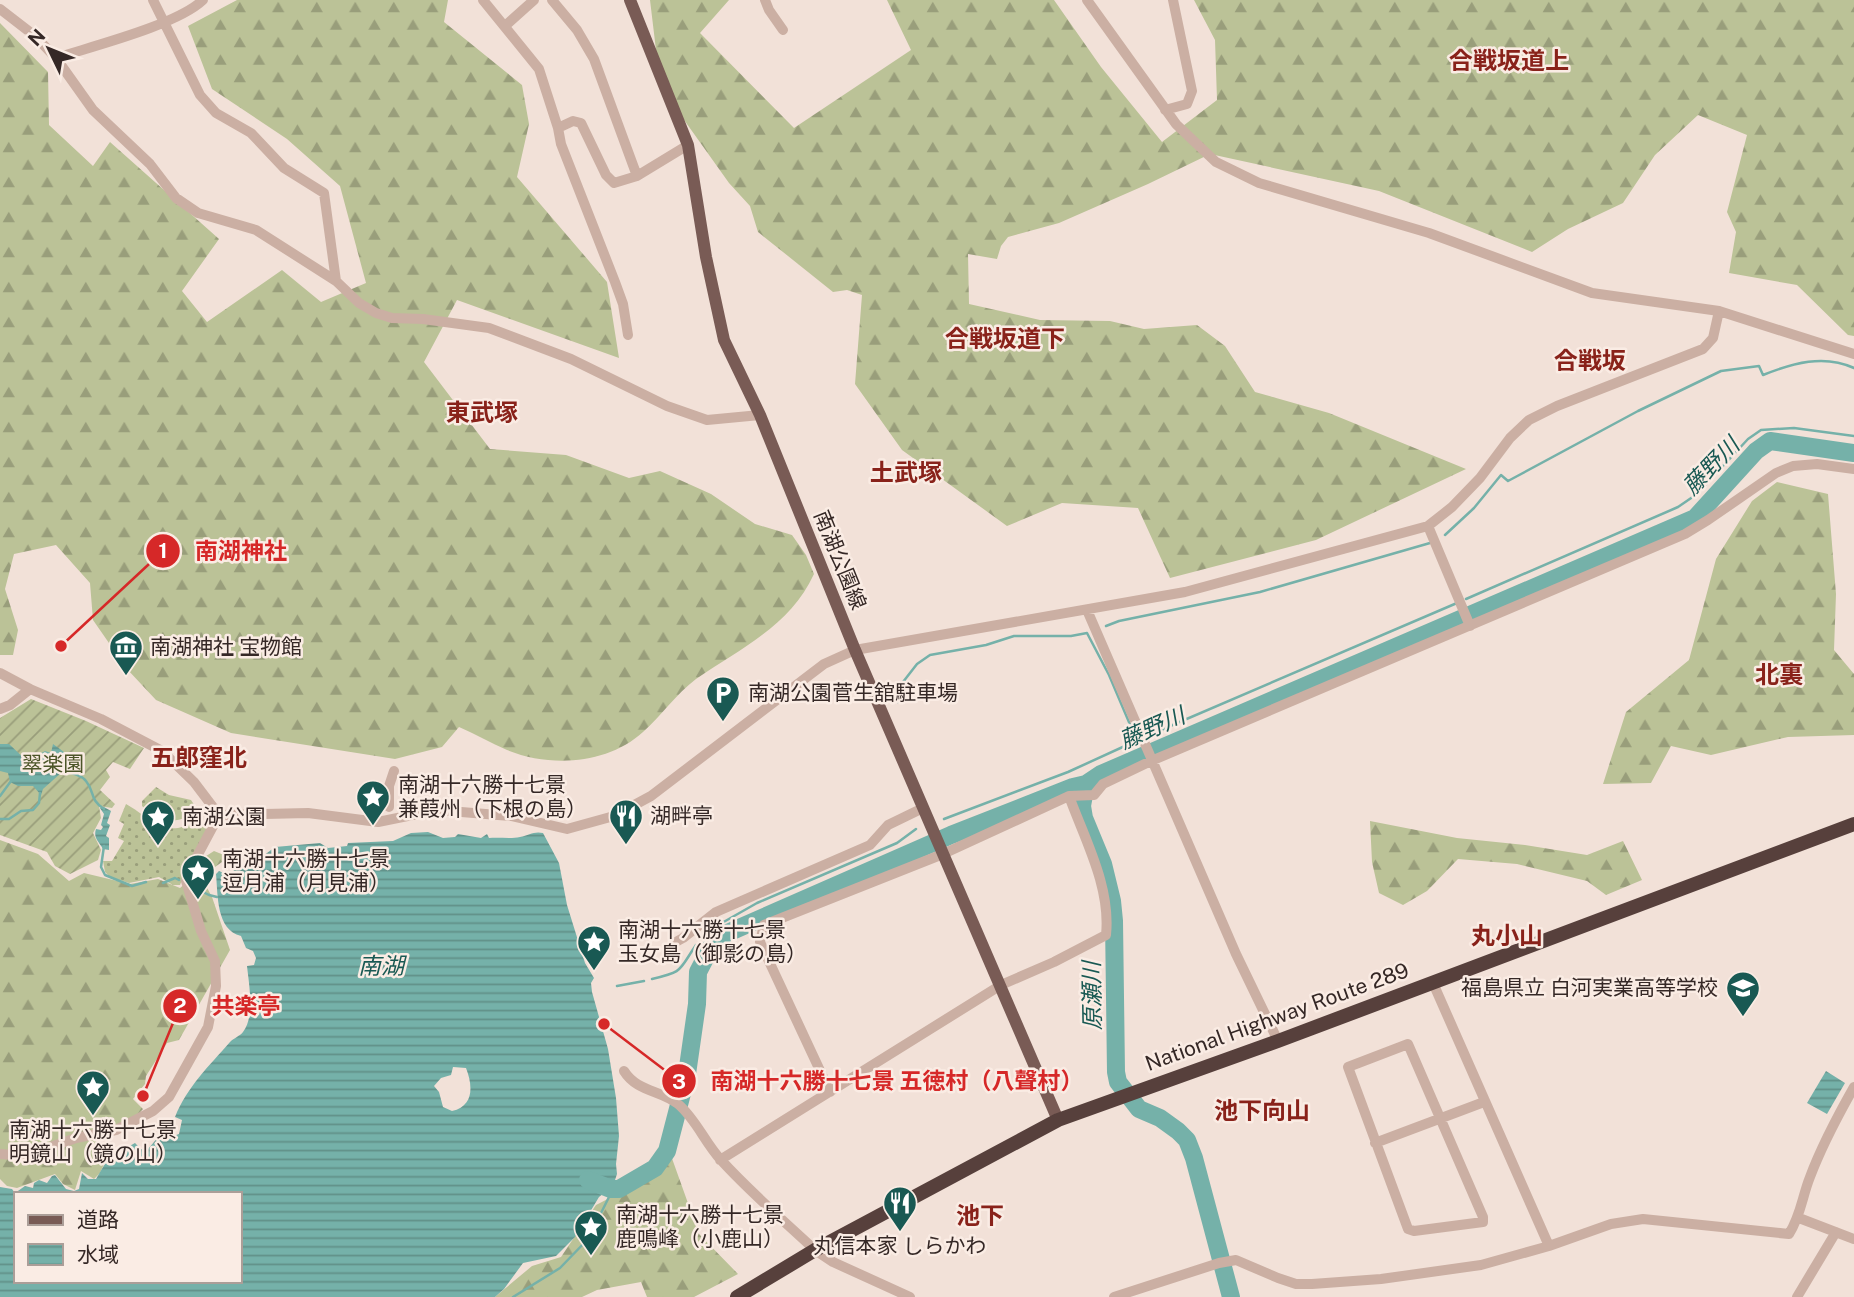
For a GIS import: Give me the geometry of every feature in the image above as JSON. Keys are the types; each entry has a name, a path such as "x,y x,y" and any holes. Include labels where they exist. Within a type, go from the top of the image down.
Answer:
{"highway":[{"name":"National Highway Route 289","path":"737,1297 815,1250 1058,1120 1278,1041 1854,824"}],"main road":[{"name":"南湖公園線","path":"630,0 688,145 706,257 724,340 760,415 855,650 1058,1120"}],"street":[{"path":"153,0 184,59 192,82 216,113 251,133 284,168 324,193 336,281"},
{"path":"56,58 164,22 196,7 203,0"},
{"path":"483,0 538,69 561,144 615,282 628,335"},
{"path":"505,26 534,0"},
{"path":"552,0 577,30 594,59 637,176"},
{"path":"765,0 783,30"},
{"path":"1087,0 1175,124 1216,162 1259,183 1429,233 1592,293 1719,311 1854,354"},
{"path":"1165,110 1187,104 1192,91 1173,0"},
{"path":"0,9 35,36 56,58 93,110 143,156 177,198 198,214 257,230 336,281 359,303 376,313 391,318 423,319 489,328 571,359 667,406 696,417 708,420 760,415"},
{"path":"558,128 573,121 581,122 607,175 614,183 637,176 688,145"},
{"path":"219,815 308,813 378,822 438,810 511,816 567,828 614,816 651,796 824,664 855,650 1185,592 1428,526 1452,507 1480,478 1510,438 1530,420 1557,406 1703,349 1713,338 1719,311"},
{"path":"830,1092 760,942 764,925 943,854 1074,795 1090,796 1103,784 1152,761 1685,534 1776,473 1793,466 1817,464 1854,469"},
{"path":"1428,526 1470,626"},
{"path":"1087,610 1236,954 1278,1041"},
{"path":"0,673 30,689 101,719 162,751 194,782 219,815"},
{"path":"0,709 10,705 30,689"},
{"path":"389,807 389,786 394,771"},
{"path":"720,1160 1001,985 1054,962 1106,934 1108,915 1104,893 1074,795"},
{"path":"674,943 716,912 870,845 888,825 923,808"},
{"path":"0,1154 25,1156 76,1138 116,1130 153,1111 169,1097 208,1027 216,986 215,961 201,931 186,881 219,815"},
{"path":"1433,983 1549,1246"},
{"path":"1408,1044 1483,1222 1414,1231 1408,1229 1375,1143 1348,1067 1408,1044"},
{"path":"624,1071 637,1086 680,1106 720,1160 815,1250 833,1262 910,1297"},
{"path":"1114,1297 1236,1260 1296,1284 1381,1279 1481,1265 1549,1246 1611,1224 1643,1219 1790,1234 1800,1218 1806,1187 1824,1140 1854,1087"},
{"path":"1375,1143 1484,1102"},
{"path":"1800,1218 1854,1239"},
{"path":"1797,1297 1836,1232"}],"green space":[{"path":"237,0 448,0 444,22 522,85 529,124 517,177 607,282 619,358 457,300 424,362 490,449 566,455 629,478 660,471 711,494 755,524 792,535 806,555 814,574 792,608 747,646 696,679 629,743 596,757 560,761 524,756 459,727 442,747 395,759 231,733 156,700 127,669 93,620 90,583 56,545 14,554 5,589 18,630 13,655 0,655 0,23 48,72 49,125 93,166 110,142 219,239 182,291 207,322 282,270 321,302 366,283 340,186 287,139 212,89 188,26"},
{"path":"650,0 729,0 700,33 794,128 911,50 887,0 1054,0 1101,67 1162,142 1217,100 1215,40 1194,0 1854,0 1854,336 1848,335 1797,285 1729,273 1736,232 1727,212 1747,135 1698,115 1655,155 1623,203 1568,229 1532,252 1379,191 1210,154 1059,223 1008,237 1001,246 997,259 968,254 969,304 1040,320 1110,321 1144,329 1197,325 1225,346 1255,392 1329,413 1466,469 1316,540 1170,578 1138,508 1062,503 1007,526 902,450 855,384 862,295 847,290 833,292 758,232 750,206 729,183 672,103 659,75"},
{"path":"1777,482 1828,494 1836,594 1834,650 1854,674 1854,735 1788,737 1711,755 1671,746 1651,783 1603,784 1626,712 1689,660 1716,559 1752,501"},
{"name":"翠楽園","path":"31,699 144,748 130,769 113,762 106,770 110,777 100,790 115,804 112,808 99,806 101,818 93,833 101,850 98,860 70,874 55,866 47,852 0,835 0,718"},
{"path":"156,787 169,795 191,800 201,815 170,821 158,818 142,806 142,801"},
{"path":"126,804 163,827 178,828 201,823 209,831 180,885 173,885 159,877 129,883 110,877 105,872 103,861 112,861 124,841 118,838 124,824 119,821"},
{"path":"1370,821 1457,838 1587,855 1623,841 1642,880 1606,895 1587,881 1517,864 1458,859 1427,891 1403,905 1379,893 1372,862"},
{"path":"0,840 38,854 69,881 84,873 130,884 158,879 180,888 196,874 203,858 214,851 229,857 215,867 205,884 230,950 179,1040 167,1043 146,1076 145,1084 133,1099 143,1109 133,1120 101,1130 96,1156 104,1164 94,1179 81,1171 75,1190 63,1184 55,1174 17,1188 7,1186 0,1179"},
{"path":"669,1150 699,1234 738,1274 694,1297 647,1297 641,1282 597,1290 582,1297 495,1297 532,1266 561,1257 596,1205 637,1184"}],"water":[{"path":"0,744 9,744 27,761 45,751 51,753 53,744 64,752 61,773 43,789 41,795 33,786 18,786 10,782 8,773 0,771"},
{"path":"100,808 111,811 106,836 109,838 109,850 103,849 95,835 96,829 101,830 103,827 101,825 104,814"},
{"name":"南湖","path":"428,832 443,838 455,837 458,834 481,838 487,834 489,838 516,838 543,833 559,863 567,905 585,963 594,978 591,983 592,992 608,1049 619,1136 617,1174 613,1186 599,1197 575,1237 556,1256 523,1263 495,1297 0,1297 0,1187 14,1192 14,1283 242,1283 242,1192 16,1192 25,1186 33,1188 34,1183 39,1180 47,1183 55,1175 66,1189 74,1191 79,1189 82,1173 88,1179 96,1179 106,1162 102,1158 109,1155 116,1159 124,1149 135,1143 141,1149 148,1149 160,1135 159,1129 164,1126 168,1131 168,1138 179,1134 182,1120 175,1117 192,1086 230,1042 242,1033 249,1018 247,966 254,965 256,958 253,951 246,948 241,936 227,927 223,919 218,901 216,874 219,871 228,875 236,865 240,863 244,866 251,859 263,856 275,847 320,843 328,848 347,846 348,843 393,841 411,833","holes":["453,1067 466,1068 470,1082 468,1100 452,1111 443,1107 439,1092 434,1086 441,1078 451,1075"]},
{"path":"1826,1071 1845,1083 1827,1114 1807,1103"}],"waterway":[{"path":"1445,535 1474,508 1501,475 1508,481 1638,411 1721,371 1759,366 1763,375 1797,364 1820,361 1854,368"},
{"path":"1466,599 1678,507 1697,494 1748,439 1761,430 1794,428 1854,436"},
{"name":"藤野川","path":"588,1180 611,1189 619,1189 655,1168 667,1151 687,1074 697,1004 698,972 711,947 723,935 951,835 1086,784 1101,774 1695,518 1756,451 1770,441 1854,453"},
{"path":"1106,626 1260,592 1430,543"},
{"path":"1154,733 1457,603"},
{"path":"898,702 903,682 917,664 930,655 986,645 1014,636 1071,636 1087,633 1109,675 1137,741"},
{"path":"944,819 1068,772 1138,740"},
{"path":"60,770 84,779 94,799 104,809"},
{"path":"0,796 11,781"},
{"name":"原瀬川","path":"1086,784 1082,806 1084,818 1103,864 1112,901 1118,1082 1139,1109 1160,1118 1187,1140 1231,1297"},
{"path":"0,819 9,819 21,811 33,810 39,803 40,793"},
{"path":"706,932 757,903 897,843 916,829"},
{"path":"104,846 101,867 105,875 132,886 146,882"},
{"path":"163,883 175,878 179,880"},
{"path":"195,888 217,897"},
{"path":"652,979 680,969 696,945"},
{"path":"617,986 644,981"},
{"path":"513,1297 560,1268 588,1239 612,1191 619,1189"}],"place":[{"name":"南湖神社","path":"61,646"},
{"name":"南湖神社 宝物館","path":"126,677"},
{"name":"南湖公園菅生舘駐車場","path":"723,723"},
{"name":"南湖十六勝十七景 兼葭州（下根の島）","path":"373,827"},
{"name":"湖畔亭","path":"626,846"},
{"name":"南湖公園","path":"158,847"},
{"name":"南湖十六勝十七景 逗月浦（月見浦）","path":"198,901"},
{"name":"南湖十六勝十七景 玉女島（御影の島）","path":"594,972"},
{"name":"福島県立 白河実業高等学校","path":"1743,1018"},
{"name":"南湖十六勝十七景 五徳村（八聲村）","path":"604,1024"},
{"name":"共楽亭","path":"143,1096"},
{"name":"南湖十六勝十七景 明鏡山（鏡の山）","path":"93,1117"},
{"name":"丸信本家 しらかわ","path":"900,1233"},
{"name":"南湖十六勝十七景 鹿鳴峰（小鹿山）","path":"591,1257"}],"district":[{"name":"合戦坂道上","path":"1509,61"},
{"name":"合戦坂道下","path":"1005,339"},
{"name":"合戦坂","path":"1590,361"},
{"name":"東武塚","path":"482,413"},
{"name":"土武塚","path":"906,473"},
{"name":"北裏","path":"1779,675"},
{"name":"五郎窪北","path":"199,758"},
{"name":"丸小山","path":"1507,936"},
{"name":"池下向山","path":"1262,1111"},
{"name":"池下","path":"980,1216"}]}
